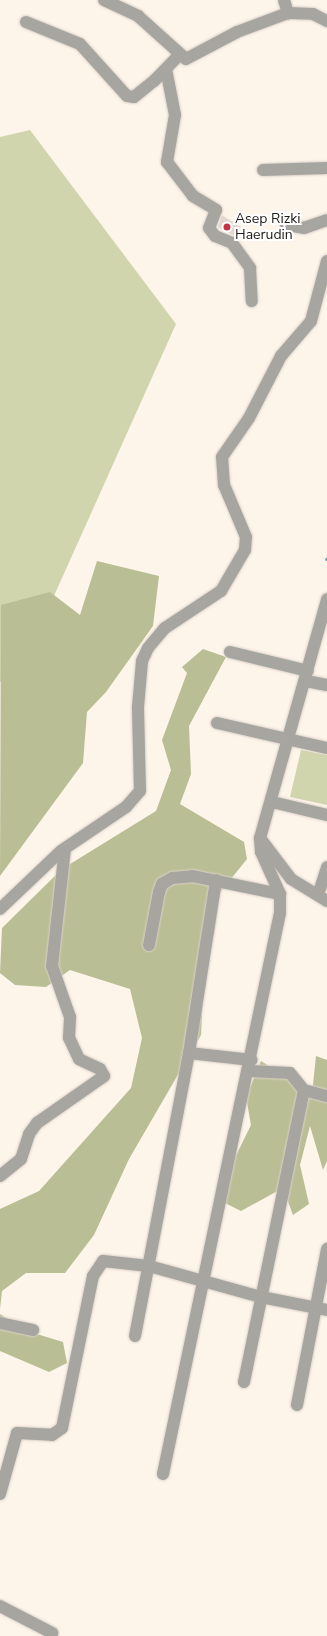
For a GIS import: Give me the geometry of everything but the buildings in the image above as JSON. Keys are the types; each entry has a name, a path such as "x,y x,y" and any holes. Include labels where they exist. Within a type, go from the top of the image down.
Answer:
{"street":[{"path":"104,0 138,16 179,55 191,59 237,32 288,13 313,14 327,22"},
{"path":"284,0 288,13"},
{"path":"26,22 80,44 127,96 134,97 166,69 179,55"},
{"path":"166,69 175,114 167,162 194,196 216,210 209,228 215,236 232,243 250,268 252,300"},
{"path":"263,170 327,168"},
{"path":"286,225 304,228 327,220"},
{"path":"0,909 64,849 126,807 140,791 138,707 142,662 148,648 165,628 221,591 243,555 246,537 224,485 222,457 249,418 281,356 312,322 327,260"},
{"path":"163,1474 206,1280 251,1065 280,913 280,894 261,852 260,838 272,802 307,676 324,623 327,600"},
{"path":"230,652 307,676 327,685"},
{"path":"217,723 289,741 327,748"},
{"path":"272,802 327,815"},
{"path":"260,838 291,879 327,901"},
{"path":"0,1176 21,1159 29,1134 37,1123 104,1076 100,1069 79,1059 69,1038 70,1017 52,966 64,849"},
{"path":"320,889 327,867"},
{"path":"149,945 162,884 183,876 216,880 280,894"},
{"path":"135,1336 189,1053 216,880"},
{"path":"189,1053 290,1073 304,1090 327,1096"},
{"path":"244,1382 304,1090"},
{"path":"297,1405 321,1309 327,1249"},
{"path":"0,1494 17,1432 52,1435 62,1428 94,1269 109,1261 148,1266 206,1280 261,1297 321,1309"},
{"path":"0,1324 32,1330"},
{"path":"0,1606 52,1634"}],"green space":[{"path":"30,130 176,324 27,656 0,682 0,137"},
{"path":"97,561 159,576 153,626 106,692 87,712 83,763 0,876 1,605 50,592 80,615"},
{"path":"203,649 226,657 189,726 191,774 180,804 244,842 247,859 214,900 205,953 201,1035 129,1159 94,1235 65,1273 26,1273 2,1291 0,1309 0,1209 39,1191 131,1088 142,1038 130,989 70,970 46,987 15,985 0,973 2,928 62,869 156,811 171,770 162,740 187,673 182,667"},
{"path":"301,750 327,755 327,805 290,797"},
{"path":"316,1056 327,1060 327,1161 323,1170 310,1126 300,1165 309,1204 293,1215 283,1188 241,1211 215,1198 251,1125 246,1097 261,1061 312,1094"},
{"path":"0,1314 27,1331 63,1342 67,1363 49,1372 0,1351"}],"place":[{"name":"Asep Rizki Haerudin","path":"227,227"}]}
